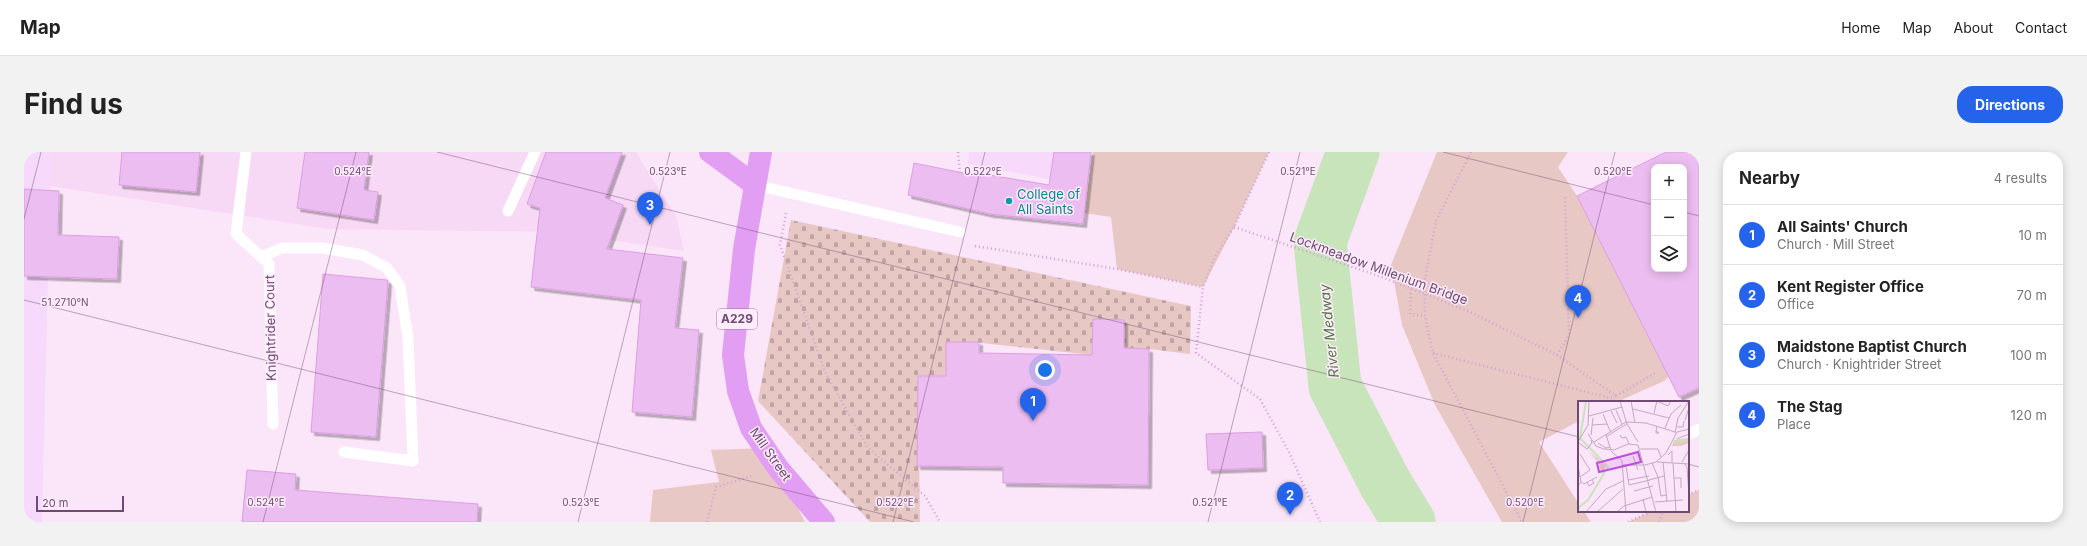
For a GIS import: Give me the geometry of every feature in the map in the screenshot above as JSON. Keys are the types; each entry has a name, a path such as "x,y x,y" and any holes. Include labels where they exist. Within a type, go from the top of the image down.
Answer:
{"highway":[{"path":"710,152 755,185"},
{"name":"A229","path":"755,185 761,152"},
{"name":"Mill Street","path":"755,185 744,249 734,355 738,391 751,428 778,468 824,522"}],"lane":[{"name":"Knightrider Court","path":"246,152 236,234 269,264 273,424"},
{"path":"508,211 535,152"},
{"path":"755,185 955,232"},
{"path":"260,257 282,248 322,248 363,255 387,268 400,286 408,338 413,461 344,452"}],"path":[{"path":"958,152 960,172"},
{"path":"1269,152 1234,227 1215,257 1202,287 1196,353 1260,399 1289,452 1320,522"},
{"path":"1471,152 1436,221 1425,279 1425,316 1433,353 1522,522"},
{"path":"789,193 780,245 825,372 868,448 925,496 940,522"},
{"path":"1557,355 1569,335 1566,197"},
{"name":"Lockmeadow Millenium Bridge","path":"1234,227 1382,277 1470,312 1557,355 1616,396"},
{"path":"955,232 969,245 1117,269 1202,287"},
{"path":"1411,289 1410,314 1425,316"},
{"path":"1433,353 1610,398 1657,372"},
{"path":"707,522 716,487 778,468"},
{"path":"1689,495 1699,490"},
{"path":"1628,522 1650,512"},
{"path":"1659,522 1663,512"}],"shaded area":[{"path":"24,152 51,152 42,522 24,522"},
{"path":"51,152 636,152 676,216 684,251 557,232 328,229 50,186"},
{"path":"969,152 1092,152 1087,186 968,164"}],"green space":[{"path":"1093,152 1269,152 1234,227 1203,287 1117,269 1111,217 1084,213"},
{"path":"1437,152 1568,152 1558,167 1577,196 1669,376 1664,381 1619,401 1578,401 1578,422 1539,442 1578,502 1578,512 1585,512 1591,522 1502,522 1435,405 1402,325 1391,265"},
{"path":"791,220 1191,306 1190,354 1149,349 1124,348 1124,320 1093,319 1092,355 973,342 947,342 946,376 918,376 920,522 870,522 758,401"},
{"path":"765,448 778,468 805,522 650,522 653,490 719,482 711,450"},
{"path":"1699,490 1699,522 1628,522 1650,512 1689,512 1689,495"}],"building":[{"path":"122,152 200,152 196,192 119,185"},
{"path":"305,152 369,152 364,190 378,192 374,220 297,208"},
{"path":"546,152 622,152 605,198 623,205 607,249 683,258 675,328 699,330 692,417 632,412 641,300 531,287 540,208 527,204"},
{"name":"College of All Saints","path":"1054,152 1091,152 1083,224 990,214 908,195 914,163 983,177 989,175 1049,185"},
{"path":"1666,152 1699,152 1699,388 1679,397 1577,196"},
{"path":"24,189 59,191 58,235 119,237 117,279 24,276"},
{"path":"323,274 387,280 388,282 376,437 311,432"},
{"path":"1093,319 1124,320 1124,348 1149,349 1148,485 1003,483 1003,467 917,466 918,376 946,376 946,342 979,342 979,353 1092,355"},
{"path":"1262,432 1263,468 1208,470 1206,434"},
{"path":"247,470 296,474 295,490 478,504 477,522 242,522"}],"waterway":[{"name":"River Medway","path":"1353,152 1320,242 1335,386 1385,483 1409,522"}],"place":[{"name":"College of All Saints","path":"1009,201"},
{"name":"Maidstone Baptist Church","path":"650,225"},
{"name":"The Stag","path":"1578,318"},
{"name":"All Saints' Church","path":"1033,421"},
{"name":"Kent Register Office","path":"1290,515"}]}
